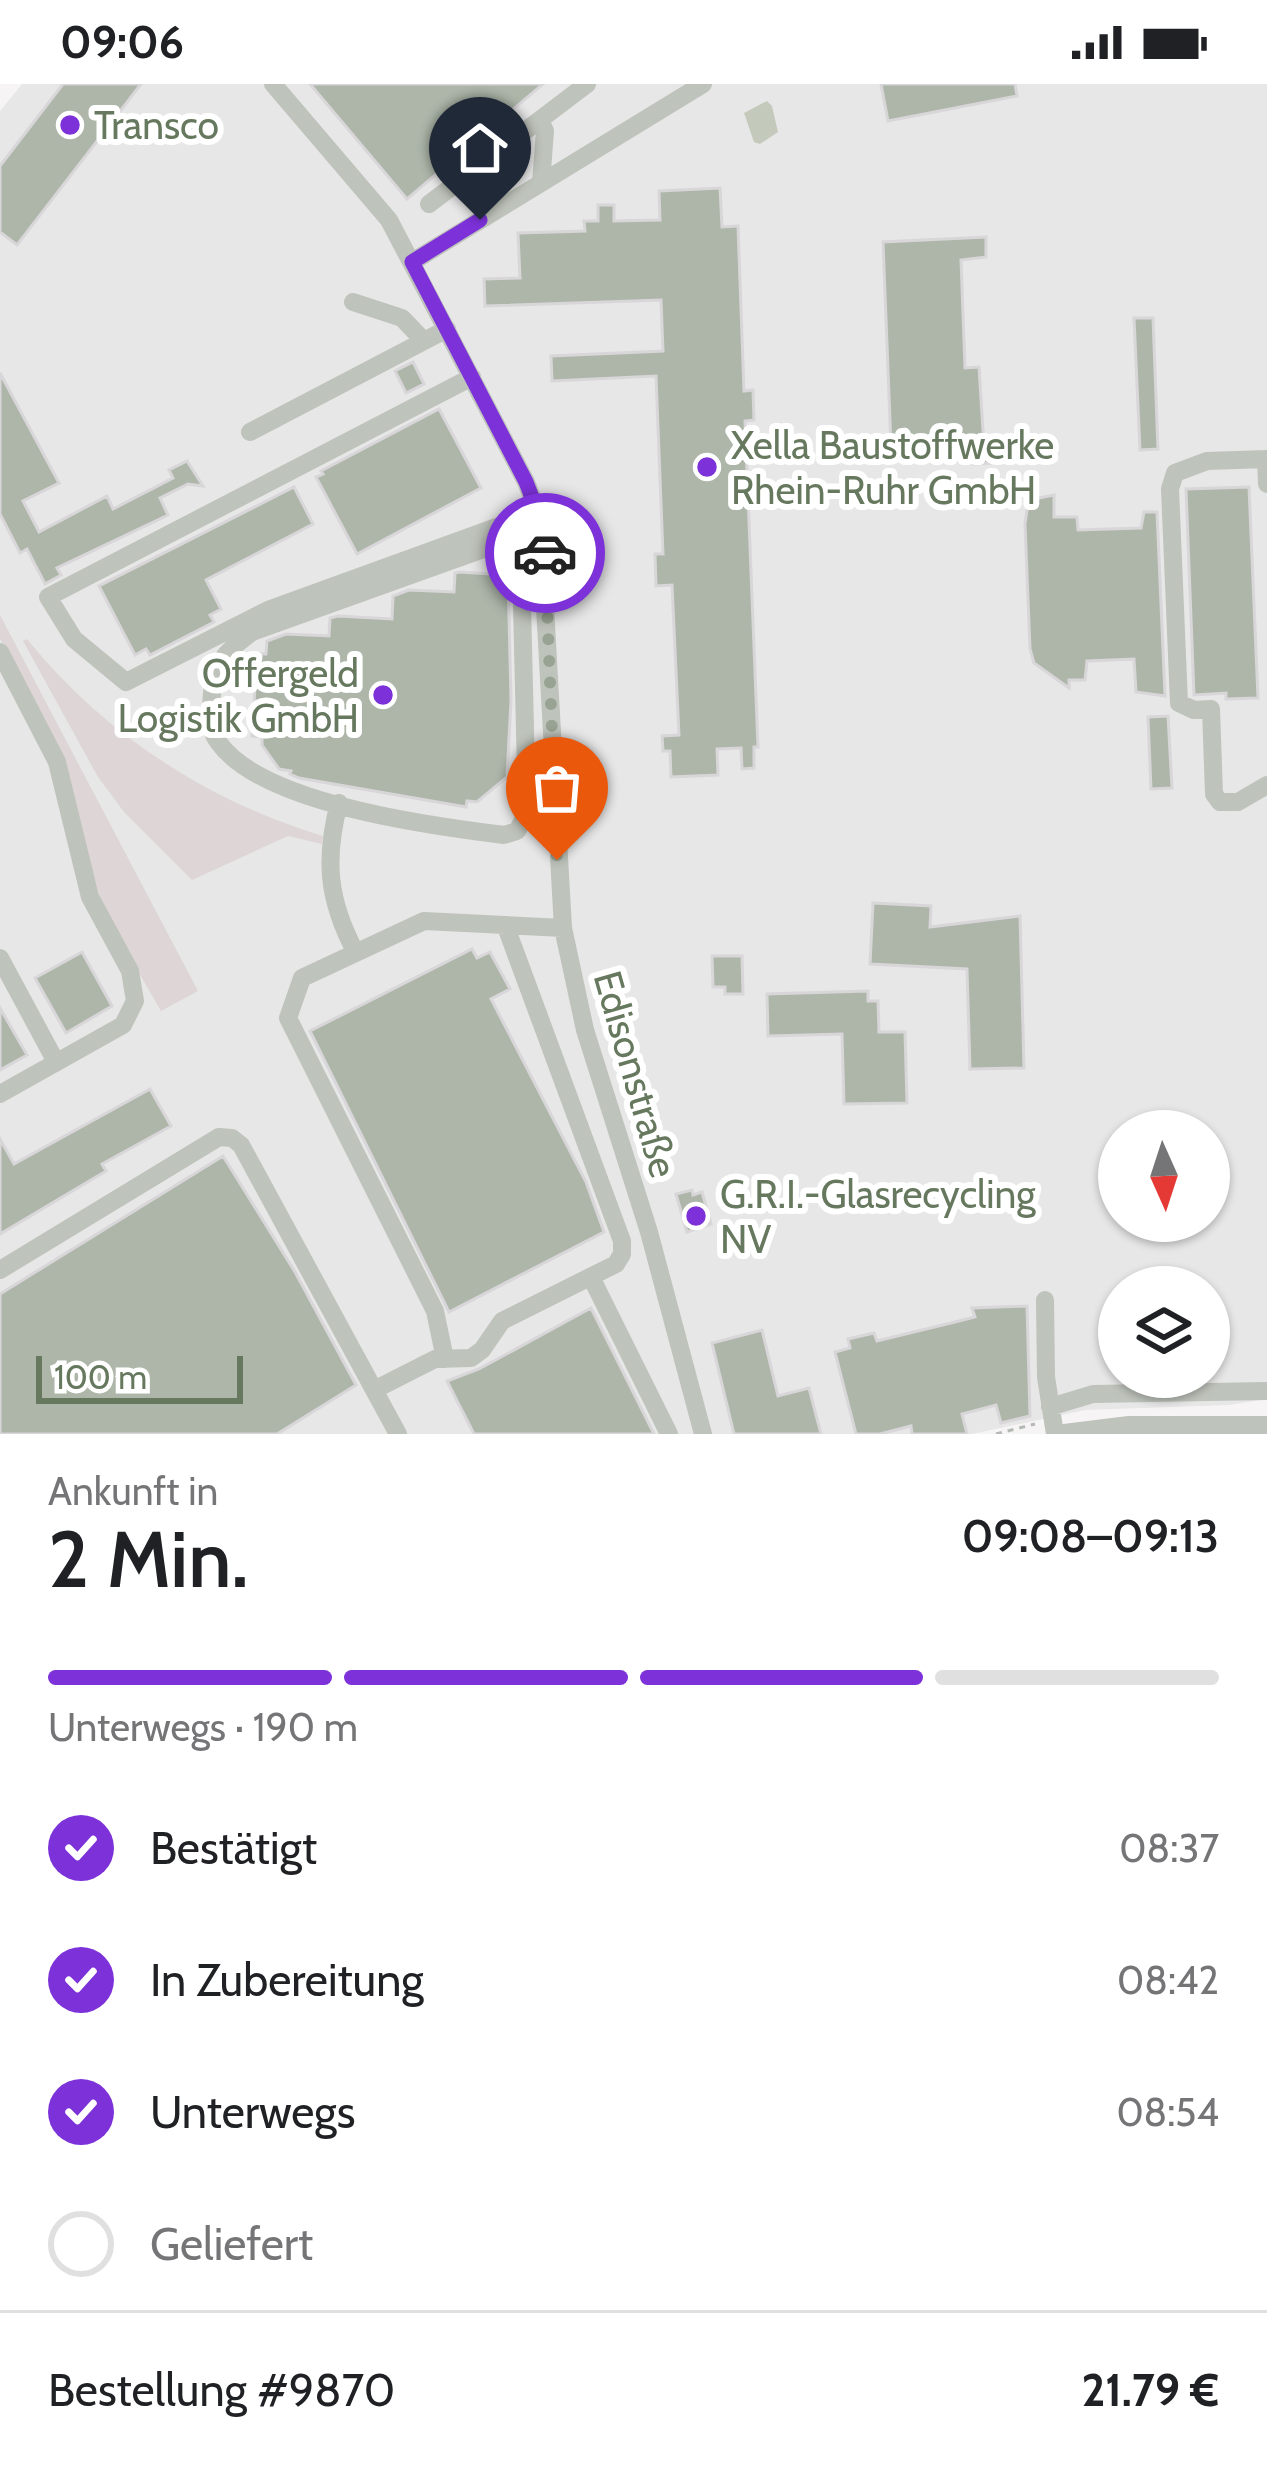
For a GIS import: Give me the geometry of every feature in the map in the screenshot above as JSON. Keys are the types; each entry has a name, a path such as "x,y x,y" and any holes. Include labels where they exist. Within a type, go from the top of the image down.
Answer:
{"street":[{"name":"Edisonstraße","path":"273,84 389,220 538,512 544,542 562,928 585,1030 649,1232 703,1434"},
{"path":"429,204 587,84"},
{"path":"412,262 703,84"},
{"path":"540,119 545,131 541,183"},
{"path":"353,302 402,318 424,341"},
{"path":"250,432 447,329"},
{"path":"472,377 48,597 74,639 125,682 268,610 538,512"},
{"path":"1267,484 1267,460 1192,464 1175,473 1170,489 1179,704 1193,710 1211,709 1214,794 1220,802 1238,802 1267,785"},
{"path":"510,549 521,563 522,575 524,824 518,832 504,835 390,817 338,803 274,784 218,743 211,726 212,684 222,655 252,632 474,551 510,549"},
{"path":"0,652 57,762 90,897 130,971 135,1001 123,1024 0,1094"},
{"path":"338,803 328,846 336,916 356,953"},
{"path":"445,1359 435,1311 288,1018 302,978 424,921 562,928"},
{"path":"374,1390 435,1359 471,1358 502,1321 616,1264 622,1254 622,1241 506,927"},
{"path":"0,958 56,1062"},
{"path":"0,1270 219,1137 232,1138 241,1145 398,1434"},
{"path":"591,1276 669,1434"},
{"path":"1045,1300 1055,1434 1129,1425 1267,1425"},
{"path":"1050,1407 1093,1394 1267,1391"}],"shaded area":[{"path":"22,84 1267,84 1267,1399 1229,1405 1085,1410 972,1434 0,1434 0,111"},
{"path":"767,101 778,132 760,144 754,142 744,113"},
{"path":"0,615 198,991 161,1011 105,914 49,728 0,639"},
{"path":"27,639 89,705 160,760 239,804 323,836 322,844 288,836 192,880 124,812 98,777 23,641"}],"building":[{"name":"Transco","path":"63,84 141,84 17,245 0,232 0,166"},
{"path":"310,84 543,84 407,199"},
{"path":"881,84 1015,84 1017,96 888,121"},
{"name":"Xella Baustoffwerke Rhein-Ruhr GmbH","path":"720,188 722,227 738,226 744,391 753,390 754,420 745,421 758,747 754,747 754,768 742,769 741,748 717,749 718,775 671,777 670,751 663,751 662,736 679,735 672,585 656,586 655,554 663,554 656,376 552,381 551,356 663,351 661,300 485,306 484,279 520,278 518,233 585,231 584,221 598,221 598,205 614,205 614,221 660,220 659,191"},
{"path":"986,237 986,257 961,260 965,368 979,367 984,447 992,446 992,463 973,464 972,443 891,446 883,242"},
{"path":"1134,318 1153,318 1158,449 1140,450"},
{"path":"413,362 424,384 406,393 395,371"},
{"path":"0,373 59,483 23,501 39,532 107,496 113,509 173,478 169,470 187,461 203,486 188,484 160,498 168,515 57,568 61,575 45,584 27,549 20,553 0,514"},
{"path":"439,409 481,488 357,554 316,477"},
{"path":"294,487 313,524 206,580 221,609 210,615 214,622 150,655 146,649 135,655 99,586"},
{"path":"1249,487 1258,698 1194,695 1186,489"},
{"path":"1054,495 1054,517 1077,517 1078,530 1141,528 1144,512 1157,512 1165,696 1136,692 1134,659 1087,661 1085,680 1069,680 1069,688 1034,663 1025,524 1027,510 1039,498"},
{"name":"Offergeld Logistik GmbH","path":"455,573 508,575 511,700 507,777 477,802 467,801 466,807 299,778 279,769 262,745 262,737 252,736 257,654 266,654 267,641 286,634 329,636 330,618 338,616 392,619 393,596 409,590 454,592"},
{"path":"1168,716 1172,788 1151,789 1148,717"},
{"path":"873,903 931,906 930,927 1020,916 1024,1068 970,1069 967,969 870,964"},
{"path":"472,949 477,958 490,952 510,989 491,999 586,1182 604,1232 449,1312 310,1031"},
{"path":"82,952 112,1006 66,1033 35,978"},
{"path":"712,956 742,956 743,994 725,994 725,987 713,987"},
{"path":"868,991 868,1001 878,1001 879,1032 905,1032 907,1103 844,1104 842,1034 768,1036 767,994"},
{"path":"0,1008 27,1055 0,1070"},
{"path":"150,1089 171,1126 102,1164 106,1171 0,1234 0,1139 14,1164"},
{"path":"223,1156 295,1272 356,1385 277,1434 0,1434 0,1294"},
{"name":"G.R.I.-Glasrecycling NV","path":"692,1190 693,1195 702,1192 711,1224 687,1232 676,1194"},
{"path":"1027,1306 1030,1416 1001,1423 996,1405 962,1414 967,1434 912,1434 911,1426 856,1434 835,1352 850,1348 848,1339 874,1333 877,1341 975,1317 972,1308"},
{"path":"591,1308 654,1434 474,1434 447,1381 479,1369"},
{"path":"762,1330 778,1396 809,1388 821,1434 734,1434 712,1343"}],"way so far":[{"path":"545,553 557,860"}],"place":[{"name":"Transco","path":"70,125"},
{"name":"Xella Baustoffwerke Rhein-Ruhr GmbH","path":"707,467"},
{"name":"Offergeld Logistik GmbH","path":"383,695"},
{"name":"G.R.I.-Glasrecycling NV","path":"696,1216"}],"route":[{"path":"480,220 412,262 526,482 540,518 545,553"}]}
